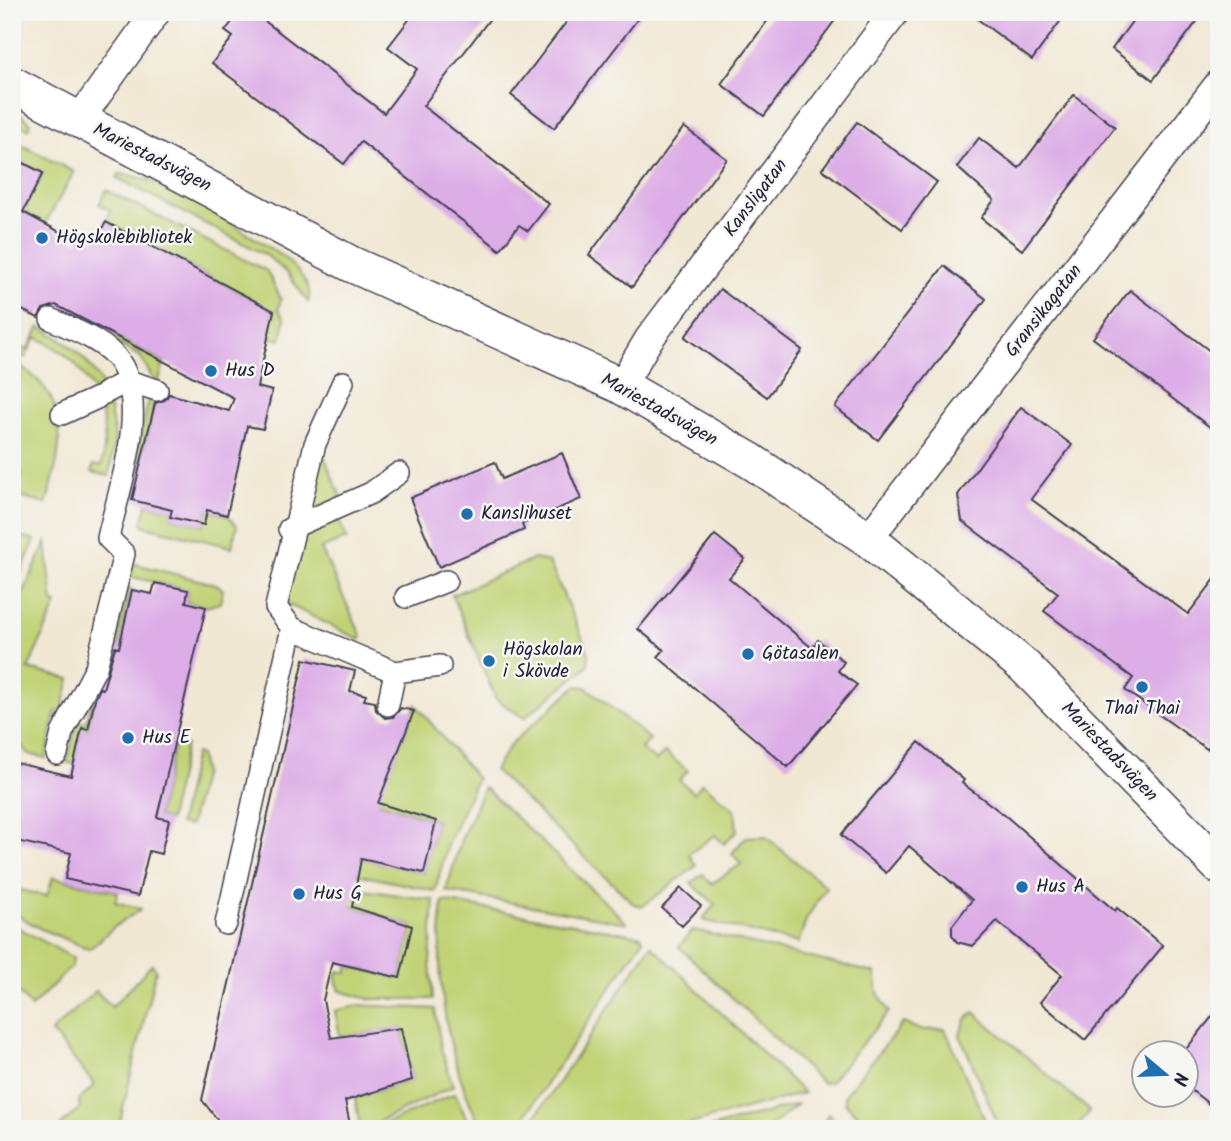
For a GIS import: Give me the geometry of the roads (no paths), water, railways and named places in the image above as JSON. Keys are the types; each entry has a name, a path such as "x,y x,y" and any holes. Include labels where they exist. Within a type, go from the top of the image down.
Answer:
{"street":[{"path":"79,121 156,12"},
{"name":"Kansligatan","path":"621,386 649,339 895,12"},
{"name":"Mariestadsvägen","path":"12,83 351,264 621,386 751,461 868,539 1024,666 1219,866"},
{"name":"Gransikagatan","path":"868,539 1219,84"},
{"path":"51,319 88,337 118,360 134,393 129,448 108,538 124,554 96,668 62,733 57,754"},
{"path":"62,414 128,382 158,390"},
{"path":"343,382 315,444 291,528 275,607 292,628 395,672 440,666"},
{"path":"291,528 371,493 399,473"},
{"path":"405,597 446,581"},
{"path":"226,923 292,628"},
{"path":"388,705 395,672"}],"place":[{"name":"Högskolebibliotek","path":"42,238"},
{"name":"Hus D","path":"211,371"},
{"name":"Kanslihuset","path":"467,514"},
{"name":"Götasalen","path":"748,654"},
{"name":"Högskolan i Skövde","path":"489,661"},
{"name":"Thai Thai","path":"1142,687"},
{"name":"Hus E","path":"128,738"},
{"name":"Hus A","path":"1022,887"},
{"name":"Hus G","path":"299,894"}]}
